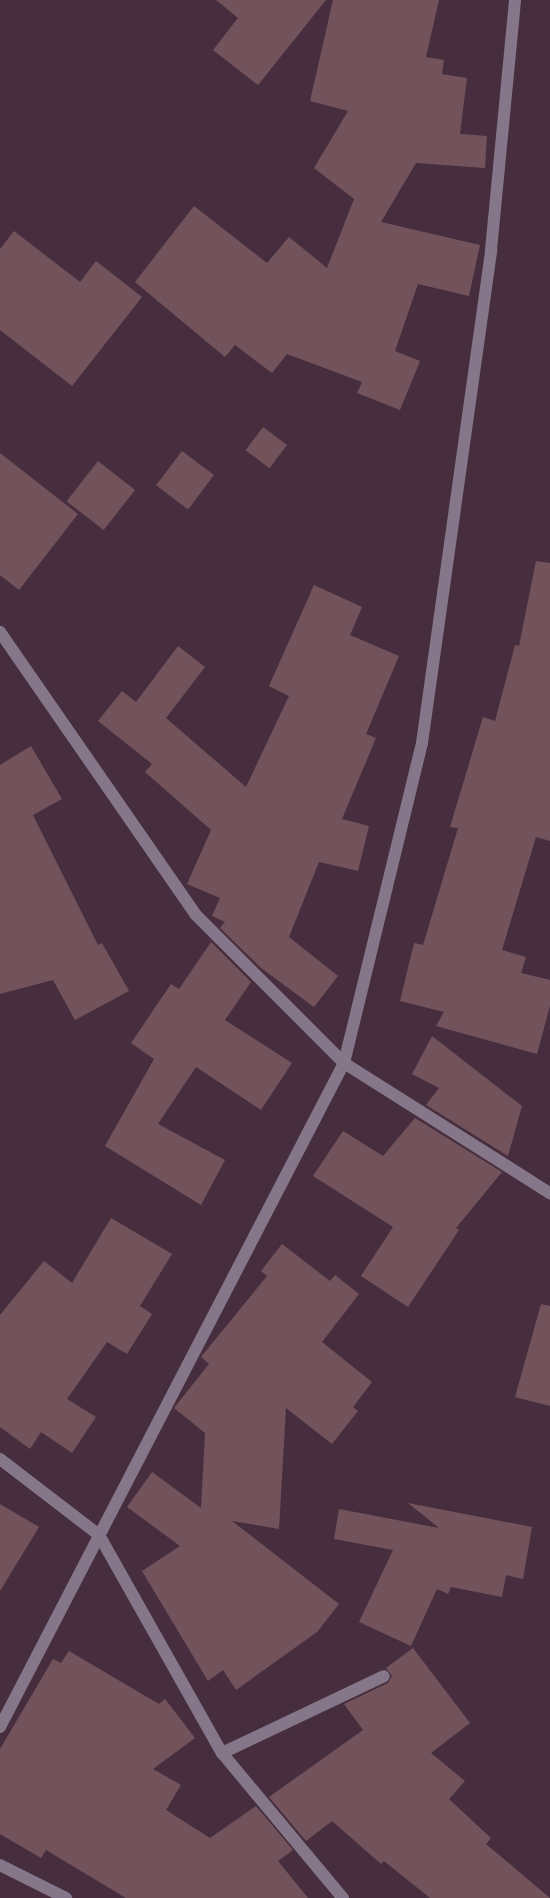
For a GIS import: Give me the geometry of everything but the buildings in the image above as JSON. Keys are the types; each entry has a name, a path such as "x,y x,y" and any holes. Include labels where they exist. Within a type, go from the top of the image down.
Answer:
{"street":[{"path":"0,1727 344,1063 422,743 491,250 515,0"},
{"path":"0,632 195,914 344,1063 550,1192"},
{"path":"0,1459 99,1535 222,1753 343,1898"},
{"path":"222,1753 384,1676"},
{"path":"0,1865 66,1898"}]}
